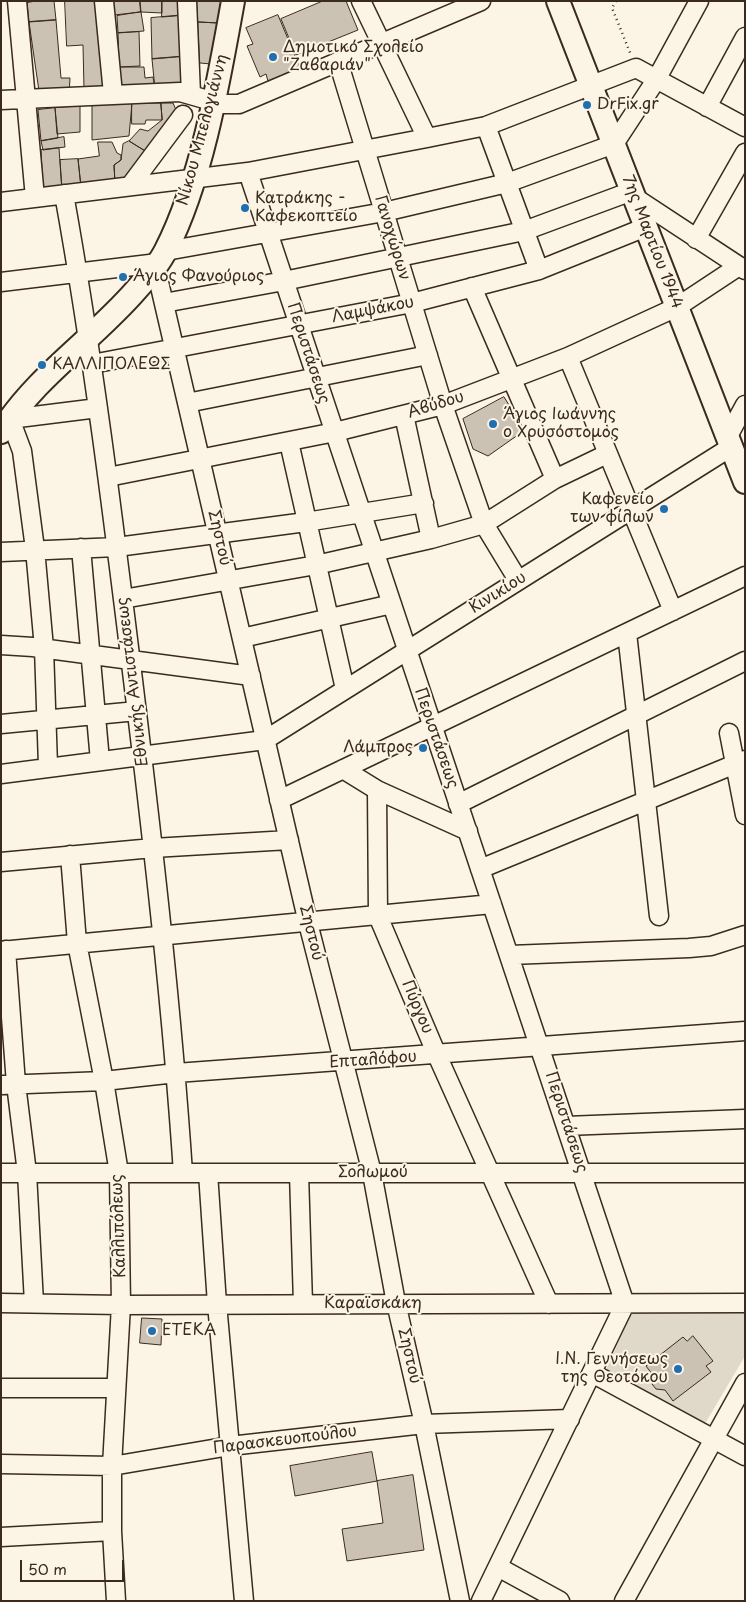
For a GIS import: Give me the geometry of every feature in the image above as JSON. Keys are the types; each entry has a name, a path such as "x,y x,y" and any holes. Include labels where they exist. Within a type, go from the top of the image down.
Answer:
{"main road":[{"name":"Νίκου Μπελογιάννη","path":"4,424 53,371 138,289 160,260 194,179 213,100 233,1"},
{"name":"7ης Μαρτίου 1944","path":"558,1 745,482"}],"street":[{"path":"17,1 35,198"},
{"path":"104,1 113,94"},
{"path":"188,1 191,94"},
{"path":"361,1 426,138"},
{"path":"1,100 180,92 230,105 239,104 380,42 481,1"},
{"path":"1,282 160,260 268,231 384,212 507,183 614,144 656,80 699,1"},
{"path":"707,107 745,37"},
{"name":"Γανοχώρων","path":"338,61 443,405 484,524 518,580"},
{"path":"1,202 248,172 486,126 636,68 745,127"},
{"path":"130,186 183,115"},
{"path":"486,126 539,270"},
{"path":"696,239 745,153"},
{"name":"Περιστάσεως","path":"248,172 458,804 541,1046 625,1304"},
{"name":"Εθνικής Αντιστάσεως","path":"64,194 89,338 137,711 176,1073 183,1173"},
{"path":"164,303 284,282 524,231 633,194 696,239 742,268"},
{"name":"Λαμψάκου","path":"92,364 412,303 539,270 646,227"},
{"name":"Σηστού","path":"160,260 164,303 279,800 372,1173 396,1304 424,1424 460,1601"},
{"name":"Αβύδου","path":"108,477 289,442 443,405 568,357 677,307 742,268"},
{"path":"472,287 554,479"},
{"path":"187,403 428,356"},
{"path":"568,357 673,611"},
{"path":"735,453 744,406"},
{"path":"48,766 44,648 35,549 22,451 4,424 98,408"},
{"path":"404,415 431,539"},
{"path":"289,442 346,690"},
{"name":"Κινικίου","path":"266,740 630,509 735,453"},
{"path":"123,599 316,565 431,539 484,524 554,479 607,454"},
{"path":"1,552 35,549 117,547 424,504"},
{"path":"81,548 100,761"},
{"path":"279,800 745,576"},
{"path":"242,638 392,604"},
{"path":"627,633 659,916"},
{"path":"1,646 44,648 131,662 251,676"},
{"path":"458,804 745,661"},
{"path":"1,724 137,711"},
{"path":"729,732 740,761 745,815"},
{"path":"1,774 48,766 266,740"},
{"path":"480,869 740,761"},
{"path":"343,769 377,790 468,831"},
{"name":"Πύργου","path":"377,790 378,916 437,1055 549,1304"},
{"path":"1,862 153,848 289,840"},
{"name":"Καλλιπόλεως","path":"70,855 77,943 104,1081 119,1173 121,1305 112,1466 112,1532 116,1601"},
{"path":"34,1303 27,1172 8,1085 4,951 160,934 378,916 492,904"},
{"path":"510,955 689,948 710,946 745,935"},
{"name":"Επταλόφου","path":"8,1085 104,1081 176,1073 745,1032"},
{"path":"566,1126 745,1119"},
{"name":"Σολωμού","path":"1,1172 745,1172"},
{"path":"208,1173 217,1304 244,1601"},
{"path":"299,1173 303,1304"},
{"name":"Καραϊσκάκη","path":"1,1303 121,1305 745,1303"},
{"path":"482,1601 625,1304"},
{"path":"592,1372 745,1456"},
{"path":"624,1601 745,1383"},
{"path":"1,1388 115,1388"},
{"name":"Παρασκευοπούλου","path":"1,1464 112,1466 230,1446 424,1424 570,1419"},
{"path":"1,1537 112,1532"},
{"path":"498,1567 560,1601"}],"path":[{"path":"616,1 612,8 636,68"}],"shaded area":[{"path":"633,1310 745,1311 745,1356 703,1427 605,1372"}],"building":[{"path":"54,1 56,20 29,22 27,3"},
{"path":"65,1 102,1 107,88 84,89 83,45 67,46"},
{"path":"114,1 140,1 141,12 114,15"},
{"path":"140,1 162,1 162,13 141,12"},
{"path":"162,1 185,1 186,15 162,17"},
{"path":"197,1 224,1 219,23 198,22"},
{"path":"323,1 346,1 358,30 296,55 281,19"},
{"path":"141,12 144,31 118,33 117,16"},
{"path":"186,15 188,56 152,59 151,18"},
{"name":"Δημοτικό Σχολείο \"Ζαβαριάν\"","path":"278,15 300,68 268,81 266,74 260,77 247,46 253,44 246,28"},
{"path":"56,20 61,78 70,78 69,96 40,98 29,22"},
{"path":"198,22 219,23 211,64 200,63"},
{"path":"139,32 140,66 119,67 118,33"},
{"path":"190,56 192,85 155,89 152,59"},
{"path":"119,67 144,67 145,78 153,77 155,89 117,93"},
{"path":"132,103 129,136 92,140 92,104"},
{"path":"132,103 161,103 162,120 146,120 145,124 132,124"},
{"path":"161,103 173,103 177,112 150,154 129,141 140,129 148,131 162,120"},
{"path":"80,106 80,132 57,134 55,108"},
{"path":"55,108 58,138 41,141 38,110"},
{"path":"64,137 65,147 43,150 41,141"},
{"path":"129,141 147,152 127,182 115,183 114,165 121,160 123,144"},
{"path":"98,142 112,142 117,153 121,155 121,160 114,165 115,183 81,187 78,159 99,156"},
{"path":"59,148 62,192 43,194 41,150"},
{"path":"78,159 81,187 62,190 60,160"},
{"name":"Άγιος Ιωάννης ο Χρυσόστομος","path":"504,397 525,430 488,456 473,449 463,419"},
{"name":"ΕΤΕΚΑ","path":"142,1318 162,1319 161,1345 140,1343"},
{"name":"Ι.Ν. Γεννήσεως της Θεοτόκου","path":"693,1336 713,1361 706,1366 711,1372 673,1401 665,1390 656,1389 652,1384 655,1378 646,1366 683,1337 687,1341"},
{"path":"372,1452 377,1481 295,1496 290,1466"},
{"path":"413,1475 424,1550 347,1561 342,1529 383,1523 377,1481"}],"place":[{"name":"Δημοτικό Σχολείο \"Ζαβαριάν\"","path":"273,57"},
{"name":"DrFix.gr","path":"587,105"},
{"name":"Κατράκης - Καφεκοπτείο","path":"245,208"},
{"name":"Άγιος Φανούριος","path":"123,277"},
{"name":"ΚΑΛΛΙΠΟΛΕΩΣ","path":"42,365"},
{"name":"Άγιος Ιωάννης ο Χρυσόστομος","path":"493,424"},
{"name":"Καφενείο των φίλων","path":"664,509"},
{"name":"Λάμπρος","path":"423,748"},
{"name":"ΕΤΕΚΑ","path":"152,1331"},
{"name":"Ι.Ν. Γεννήσεως της Θεοτόκου","path":"678,1369"}]}
